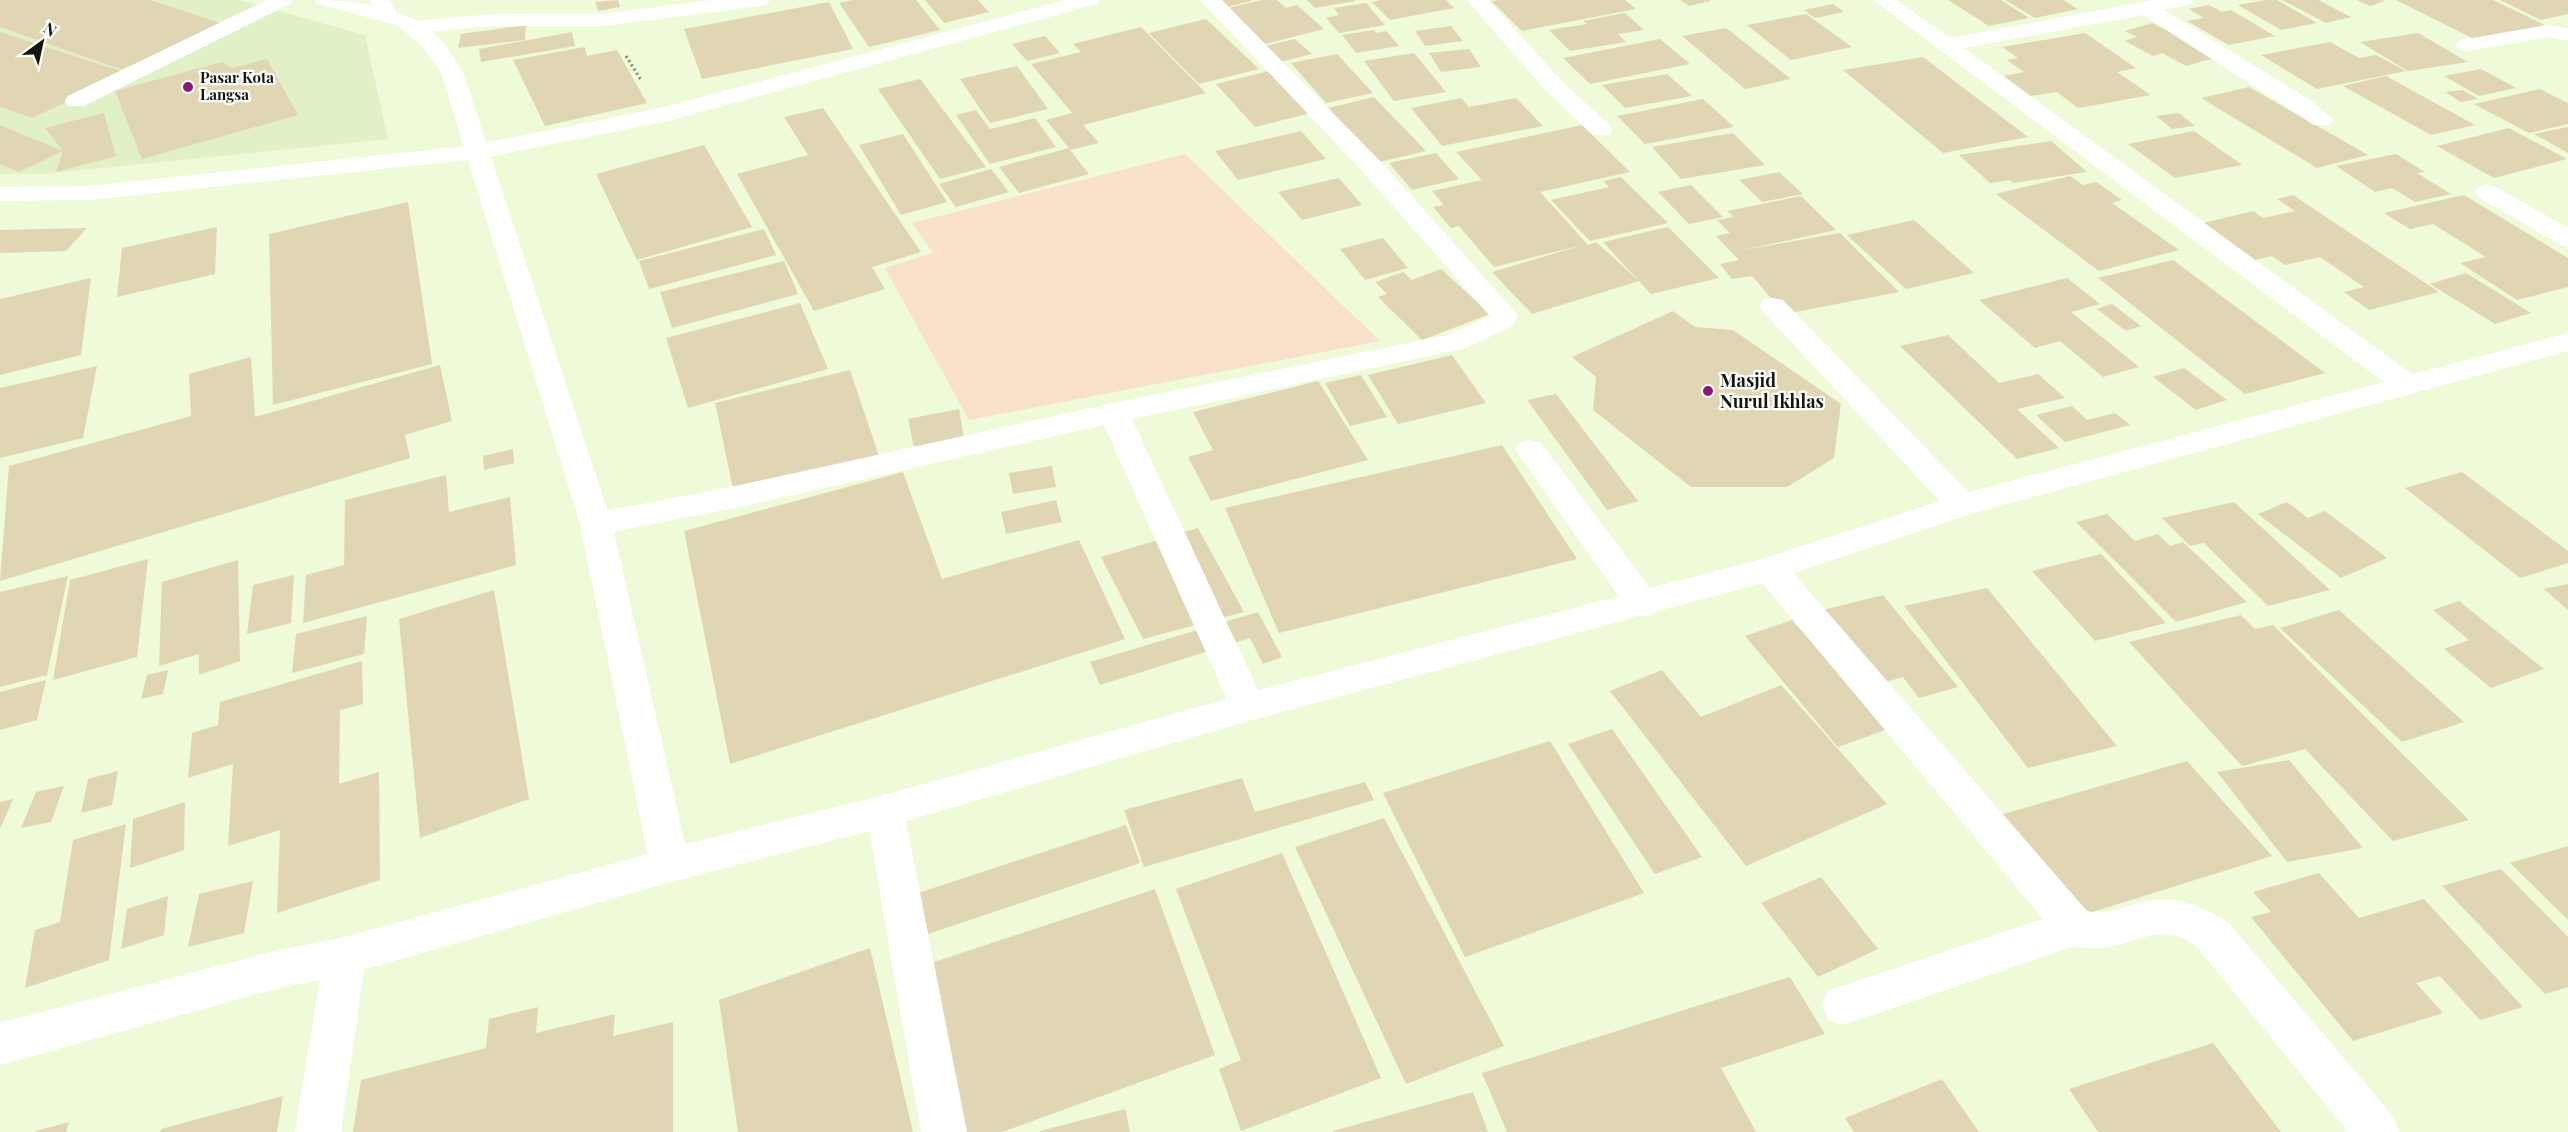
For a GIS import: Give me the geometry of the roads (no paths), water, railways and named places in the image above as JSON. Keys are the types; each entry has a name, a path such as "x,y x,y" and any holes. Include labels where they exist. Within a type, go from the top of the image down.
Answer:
{"main road":[{"path":"76,101 283,0"},
{"path":"325,0 383,7 414,27 429,41 452,72 596,524 670,865"},
{"path":"414,27 494,20 603,20 760,0"},
{"path":"0,194 90,193 476,152 663,115 1090,0"},
{"path":"596,524 740,496 1114,413 1456,342 1503,320 1504,315 1495,304 1373,168 1210,0"},
{"path":"1477,0 1555,87 1601,130"},
{"path":"1883,0 1996,79 2178,218 2406,384"},
{"path":"1946,45 2184,0"},
{"path":"2146,8 2302,105 2322,120"},
{"path":"2468,45 2547,31 2568,35"},
{"path":"2487,192 2568,239"},
{"path":"1773,306 1962,505"},
{"path":"0,1044 275,970 345,956 670,865 885,811 1248,707 1643,604 1770,569 1962,505 2568,342"},
{"path":"1114,413 1248,707"},
{"path":"1530,450 1643,604"},
{"path":"1770,569 2074,927 2086,932 2102,931 2167,915 2200,925 2213,934 2377,1132"},
{"path":"885,811 944,1132"},
{"path":"1843,1005 2074,927"},
{"path":"318,1132 345,956"}],"place":[{"name":"Pasar Kota Langsa","path":"188,87"},
{"name":"Masjid Nurul Ikhlas","path":"1708,391"}]}
